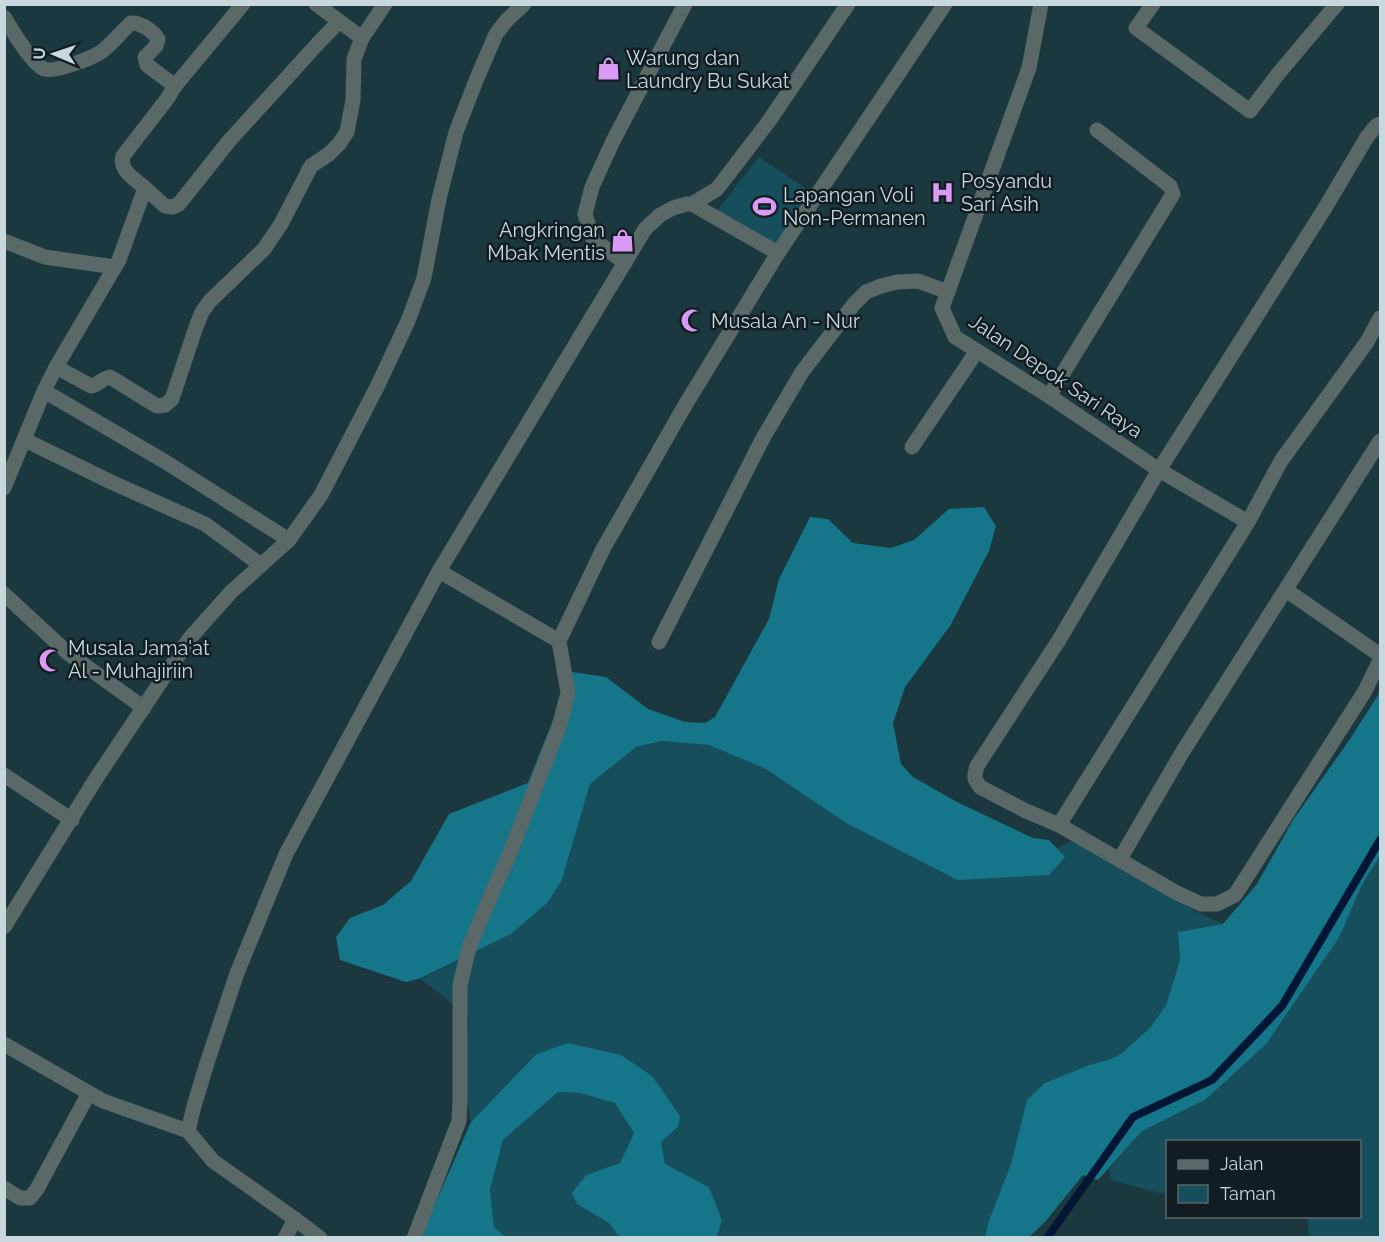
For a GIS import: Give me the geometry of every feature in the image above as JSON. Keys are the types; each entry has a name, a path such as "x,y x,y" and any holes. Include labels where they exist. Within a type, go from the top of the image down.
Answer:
{"street":[{"path":"243,4 174,86 167,99 123,156 124,170 165,206 173,207 179,204 229,141 339,22"},
{"path":"316,4 362,38"},
{"path":"56,367 91,386 96,385 102,378 110,377 157,406 165,405 172,399 202,312 210,301 264,249 281,224 311,166 329,154 347,132 353,100 354,60 362,38 385,4"},
{"path":"4,927 97,777 190,638 231,592 288,540 321,495 408,321 424,278 439,199 456,132 477,78 496,34 524,4"},
{"path":"625,263 593,239 585,214 592,187 613,141 685,4"},
{"path":"188,1131 237,973 286,854 439,571 645,229 660,215 673,208 692,204 717,189 769,121 849,4"},
{"path":"414,1238 459,1121 460,986 470,948 559,727 568,693 559,641 603,549 684,406 777,253 945,4"},
{"name":"Jalan Depok Sari Raya","path":"1041,4 1029,68 942,308 955,337 1049,396 1159,470 1248,522"},
{"path":"1153,4 1136,28 1250,111 1336,4"},
{"path":"4,17 23,47 41,67 51,70 63,68 100,53 131,23 137,23 155,34 158,39 156,46 145,57 147,65 174,86"},
{"path":"1380,124 1367,137 1325,208 1159,470 1059,640 977,766 975,779 980,787 1059,825 1177,893 1201,904 1216,904 1235,895 1365,691 1380,660"},
{"path":"1049,396 1173,194 1170,186 1097,130"},
{"path":"4,488 56,367 119,260 145,188"},
{"path":"692,204 777,253"},
{"path":"4,241 45,257 115,267"},
{"path":"659,642 763,438 802,372 854,304 866,292 897,282 918,281 948,292"},
{"path":"1059,825 1248,522 1281,461 1367,342 1380,318"},
{"path":"912,447 977,351"},
{"path":"44,391 164,460 288,540"},
{"path":"25,440 205,524 261,565"},
{"path":"1120,860 1183,751 1380,441"},
{"path":"439,571 559,641"},
{"path":"1286,590 1380,655"},
{"path":"4,594 69,654 144,708"},
{"path":"4,775 72,820"},
{"path":"4,1044 103,1101 188,1131 213,1161 320,1238"},
{"path":"4,1188 20,1198 30,1198 90,1093"},
{"path":"285,1238 295,1219"}],"green space":[{"name":"Lapangan Voli Non-Permanen","path":"759,157 816,195 778,253 713,216"},
{"path":"662,741 709,745 766,769 846,823 1056,849 1072,841 1100,854 1140,880 1223,924 1178,932 1180,958 1177,970 1166,1005 1150,1028 1122,1053 1111,1059 1089,1065 1045,1083 988,1223 985,1237 717,1237 722,1220 709,1187 665,1164 660,1142 678,1127 534,1055 471,1122 466,1096 469,1017 421,979 511,934 562,880 590,784 636,747"},
{"path":"1380,856 1380,1237 1309,1237 1307,1218 1361,1218 1361,1140 1166,1140 1166,1193 1111,1180 1109,1169 1142,1131 1205,1100 1340,936 1362,885"},
{"path":"558,1092 580,1093 615,1103 634,1133 620,1163 586,1175 577,1204 609,1223 619,1237 506,1237 494,1227 490,1190 503,1140"}],"shaded area":[{"path":"984,507 996,526 989,551 950,626 905,687 893,723 901,764 913,777 955,801 1033,838 1049,840 1065,857 1049,875 958,880 846,823 766,769 709,745 662,741 636,747 590,784 562,880 548,902 511,934 421,978 406,982 340,960 336,937 350,918 383,905 411,881 449,814 528,783 572,672 606,677 648,709 685,722 705,723 715,717 769,619 779,579 810,517 828,519 853,543 891,548 914,540 949,509"},
{"path":"1380,692 1380,856 1362,885 1340,936 1266,1044 1205,1100 1142,1131 1098,1180 1083,1175 1045,1222 1029,1237 985,1237 988,1223 1011,1164 1027,1100 1045,1083 1122,1053 1150,1028 1166,1005 1177,970 1180,958 1178,932 1223,924 1257,884 1293,820"},
{"path":"568,1043 621,1055 652,1076 680,1116 678,1127 661,1142 665,1164 709,1187 722,1220 717,1237 619,1237 609,1223 577,1204 572,1193 586,1175 620,1163 634,1133 615,1103 580,1093 558,1092 503,1140 490,1190 494,1227 506,1237 423,1238 425,1227 471,1122 535,1055"}],"waterway":[{"path":"1047,1238 1133,1117 1212,1080 1282,1006 1380,840"}],"place":[{"name":"Warung dan Laundry Bu Sukat","path":"608,69"},
{"name":"Posyandu Sari Asih","path":"943,193"},
{"name":"Lapangan Voli Non-Permanen","path":"765,206"},
{"name":"Angkringan Mbak Mentis","path":"623,241"},
{"name":"Musala An - Nur","path":"693,321"},
{"name":"Musala Jama'at Al - Muhajiriin","path":"50,660"}]}
